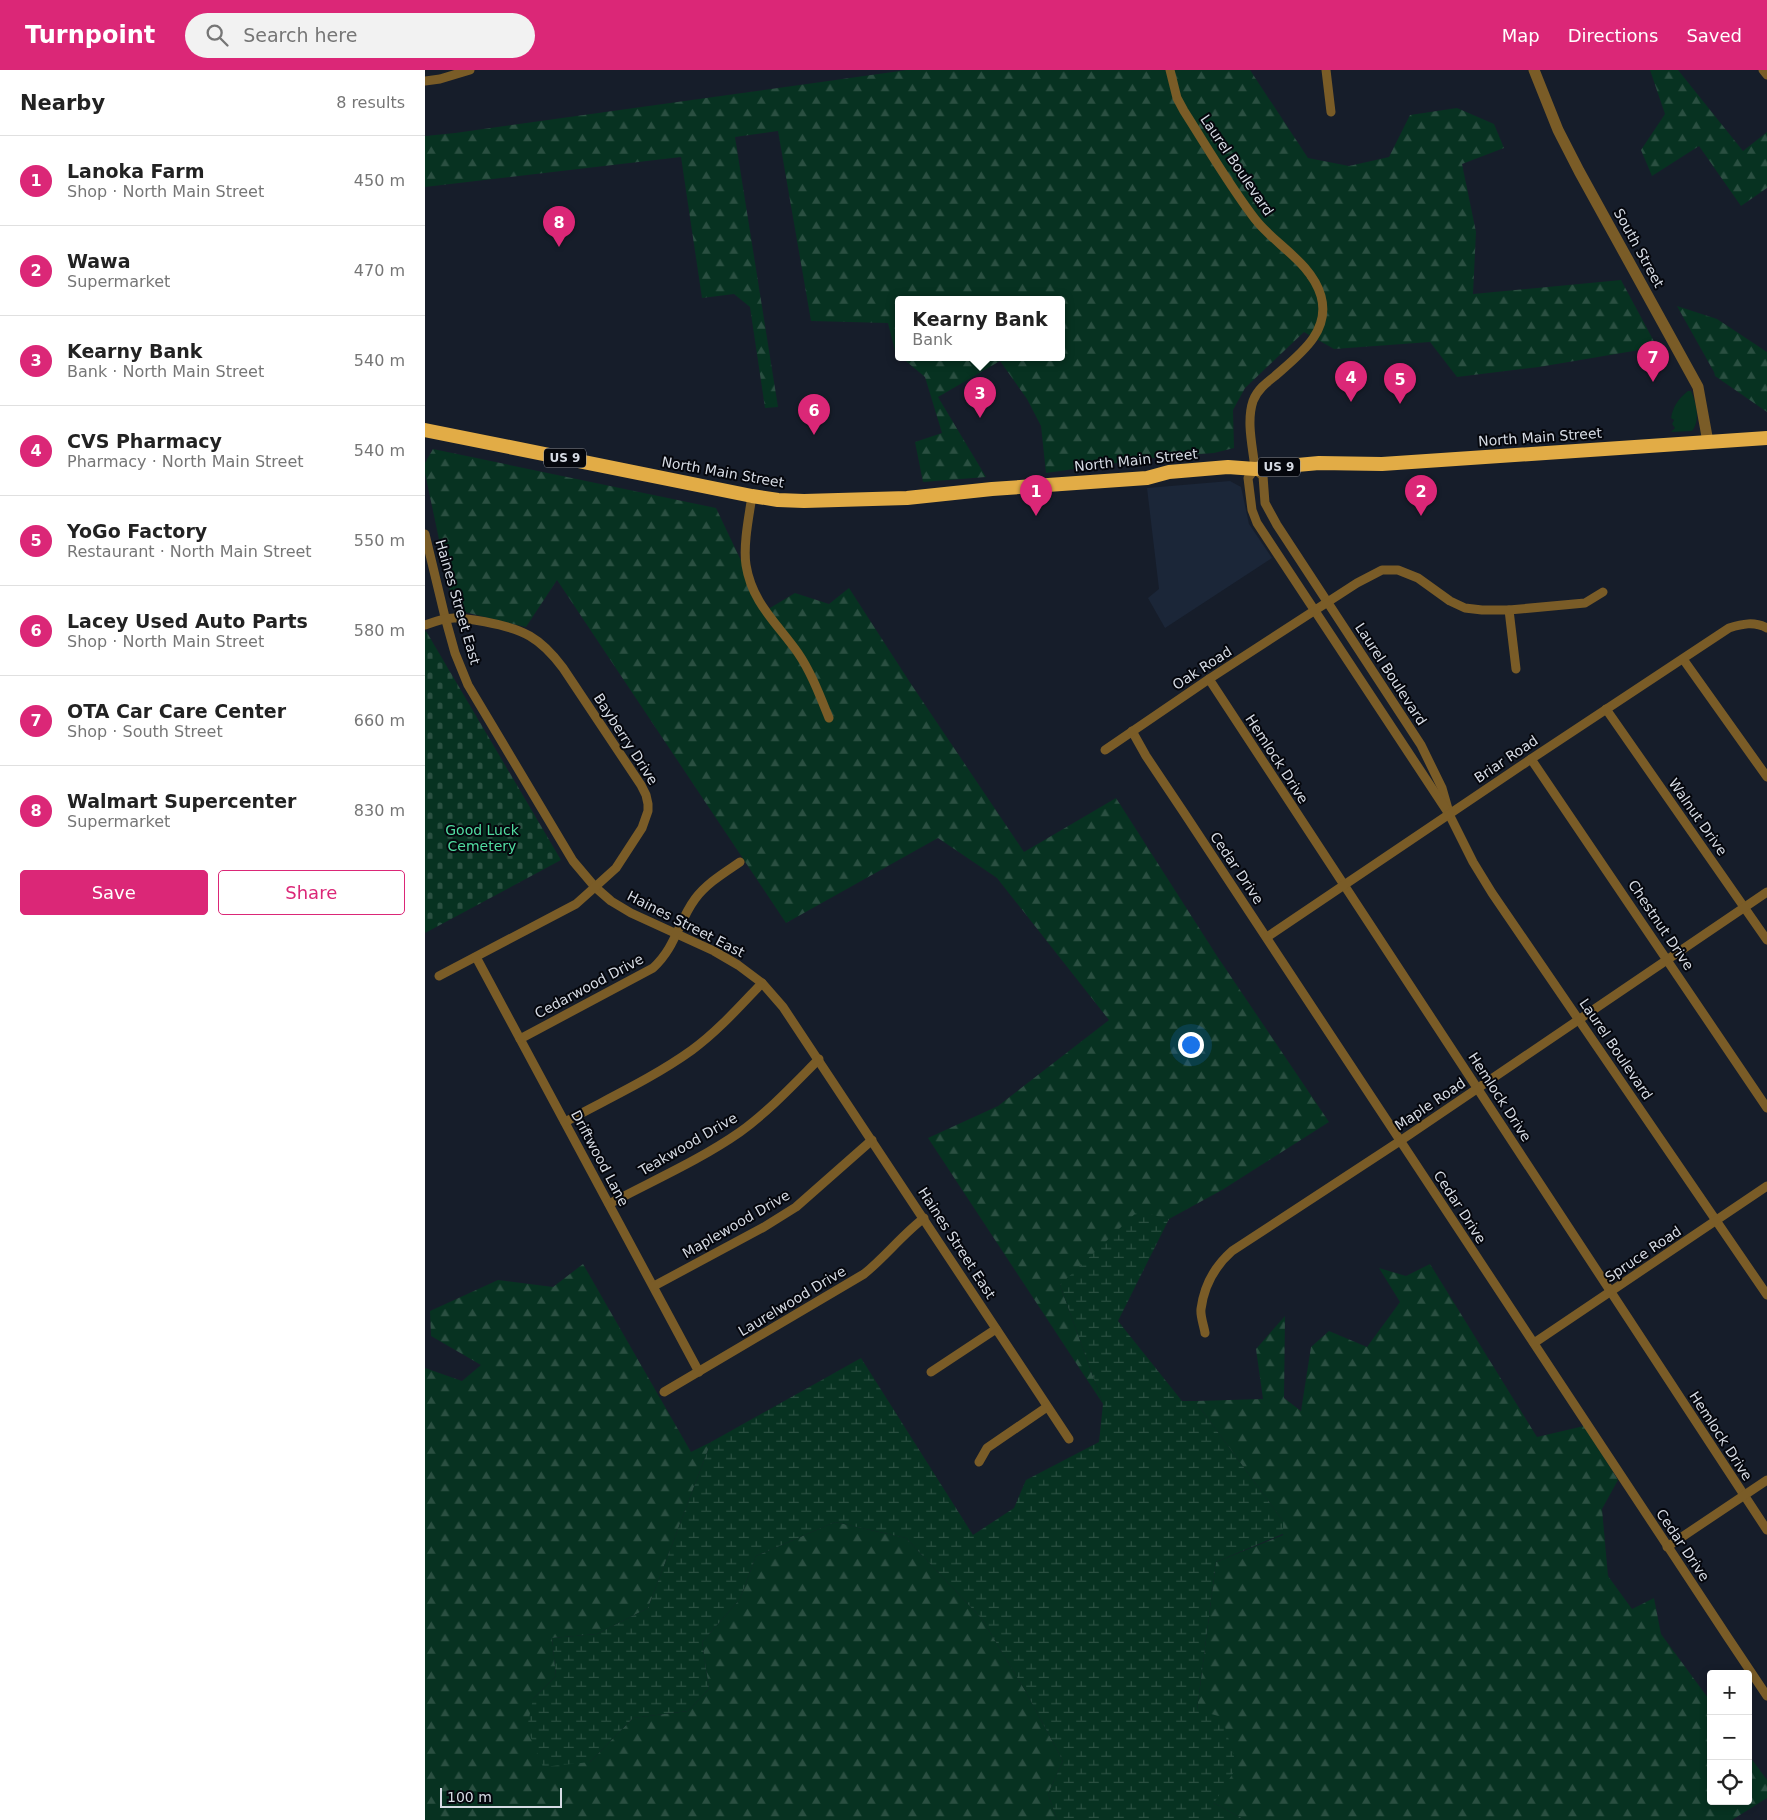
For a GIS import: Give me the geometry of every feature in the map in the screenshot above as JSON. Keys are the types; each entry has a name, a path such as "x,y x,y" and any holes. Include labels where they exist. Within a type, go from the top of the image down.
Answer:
{"highway":[{"name":"North Main Street","path":"425,430 753,496 803,501 907,498 991,489 1147,478 1169,472 1228,467 1255,469 1319,463 1382,464 1767,438"}],"street":[{"path":"425,80 440,79 470,70"},
{"name":"Laurel Boulevard","path":"1170,70 1177,98 1184,111 1247,208 1266,232 1308,272 1314,280 1321,298 1321,322 1316,334 1301,354 1262,387 1253,400 1250,420 1255,469 1263,476 1265,503 1424,751 1442,788 1449,814"},
{"path":"1326,70 1331,112"},
{"name":"South Street","path":"1534,70 1575,163 1698,387 1707,442"},
{"path":"1763,70 1767,75"},
{"name":"Laurel Boulevard","path":"1255,469 1248,478 1252,510 1263,534 1449,814 1473,862 1767,1296"},
{"path":"753,496 746,563 751,584 769,617 798,653 829,718"},
{"name":"Haines Street East","path":"425,534 455,653 468,685 573,860 595,887 611,901 631,913 730,960 762,983 783,1006 1069,1439"},
{"path":"1284,564 1297,555"},
{"name":"Oak Road","path":"1105,750 1209,679 1368,576 1382,570 1406,572 1418,578 1450,601 1465,608 1509,610 1585,603 1603,592"},
{"path":"1509,610 1515,669"},
{"path":"425,625 445,617"},
{"name":"Bayberry Drive","path":"439,976 576,904 616,868 642,828 648,811 646,795 641,785 553,654 540,642 512,627 459,617 445,617"},
{"name":"Briar Road","path":"1267,937 1729,628 1751,623 1767,628"},
{"path":"1683,659 1767,777"},
{"name":"Hemlock Drive","path":"1209,679 1767,1530"},
{"name":"Walnut Drive","path":"1606,709 1767,940"},
{"name":"Cedar Drive","path":"1132,731 1146,756 1267,937 1399,1141 1767,1696"},
{"name":"Chestnut Drive","path":"1531,759 1767,1108"},
{"name":"Cedarwood Drive","path":"520,1039 653,968 663,959 671,947 696,899 710,883 740,862"},
{"name":"Maple Road","path":"1205,1332 1201,1311 1211,1278 1221,1261 1232,1251 1399,1141 1767,892"},
{"name":"Driftwood Lane","path":"476,957 699,1372"},
{"path":"565,1122 666,1067 693,1049 714,1032 762,983"},
{"name":"Teakwood Drive","path":"609,1204 693,1160 740,1132 783,1096 819,1059"},
{"name":"Maplewood Drive","path":"654,1286 764,1227 796,1207 872,1140"},
{"name":"Spruce Road","path":"1534,1343 1767,1186"},
{"name":"Laurelwood Drive","path":"664,1392 864,1274 924,1218"},
{"path":"931,1372 996,1329"},
{"path":"979,1462 987,1448 1047,1407"},
{"path":"1667,1547 1767,1480"}],"shaded area":[{"path":"1230,481 1241,487 1249,524 1272,558 1165,628 1148,598 1159,589 1147,488"}],"green space":[{"path":"907,70 1250,70 1308,158 1349,166 1389,157 1410,115 1457,108 1494,124 1504,148 1462,164 1476,232 1473,294 1621,280 1657,347 1539,367 1457,377 1430,342 1334,349 1304,332 1245,388 1233,410 1234,448 1214,453 1152,458 1046,473 1041,426 1027,399 1000,361 1065,361 1065,296 895,296 895,351 888,323 811,321 778,131 735,137 778,407 765,408 750,307 734,294 702,298 681,157 425,187 425,136"},
{"path":"1650,70 1678,70 1743,151 1767,132 1767,188 1741,206 1699,146 1652,176 1641,150 1665,114"},
{"path":"1677,306 1717,319 1767,352 1767,412 1715,376"},
{"path":"906,361 1000,361 938,397 986,477 923,482 915,442 942,433 925,377"},
{"path":"1688,391 1691,391 1695,400 1697,417 1695,427 1692,431 1671,432 1675,428 1672,424 1674,420 1671,418 1673,410 1679,399"},
{"path":"433,449 716,508 765,611 795,593 829,604 849,588 1024,852 1116,798 1217,956 1329,1122 1222,1190 1169,1219 1163,1218 1060,1285 1103,1404 928,1138 998,1106 1109,1020 997,878 938,838 786,923 557,580 526,627 456,610 452,601 425,473 425,463"},
{"name":"Good Luck Cemetery","path":"425,632 561,860 425,933"},
{"path":"1138,1211 1169,1219 1118,1321 1182,1401 1195,1401 1283,1521 1283,1534 1216,1562 1197,1710 1222,1717 1237,1767 1214,1803 1245,1820 1057,1820 1048,1794 1063,1761 1026,1692 982,1619 906,1538 835,1522 756,1556 740,1599 702,1642 709,1689 688,1711 633,1718 590,1762 543,1767 527,1728 533,1699 556,1676 552,1638 597,1634 648,1608 711,1442 861,1358 973,1535 1014,1508 1026,1480 1099,1442 1103,1404 1060,1285"},
{"path":"583,1264 691,1452 711,1442 648,1608 597,1634 552,1638 556,1676 533,1699 590,1762 633,1718 688,1711 709,1689 702,1642 740,1599 756,1556 835,1522 906,1538 982,1619 1026,1692 1063,1761 1048,1794 1057,1820 425,1820 425,1368 462,1381 481,1365 431,1336 430,1311 498,1280 553,1287"},
{"path":"1430,1264 1537,1437 1584,1426 1618,1480 1602,1509 1608,1576 1632,1609 1654,1598 1661,1634 1707,1697 1707,1805 1752,1805 1752,1759 1767,1780 1767,1798 1732,1820 1245,1820 1214,1803 1197,1710 1216,1562 1283,1535 1283,1521 1195,1401 1263,1399 1256,1349 1285,1316 1284,1398 1301,1411 1311,1347 1329,1331 1367,1347 1400,1302 1379,1268 1406,1276"}],"place":[{"name":"Walmart Supercenter","path":"559,247"},
{"name":"OTA Car Care Center","path":"1653,382"},
{"name":"CVS Pharmacy","path":"1351,402"},
{"name":"YoGo Factory","path":"1400,404"},
{"name":"Kearny Bank","path":"980,418"},
{"name":"Lacey Used Auto Parts","path":"814,435"},
{"name":"Lanoka Farm","path":"1036,516"},
{"name":"Wawa","path":"1421,516"}]}
